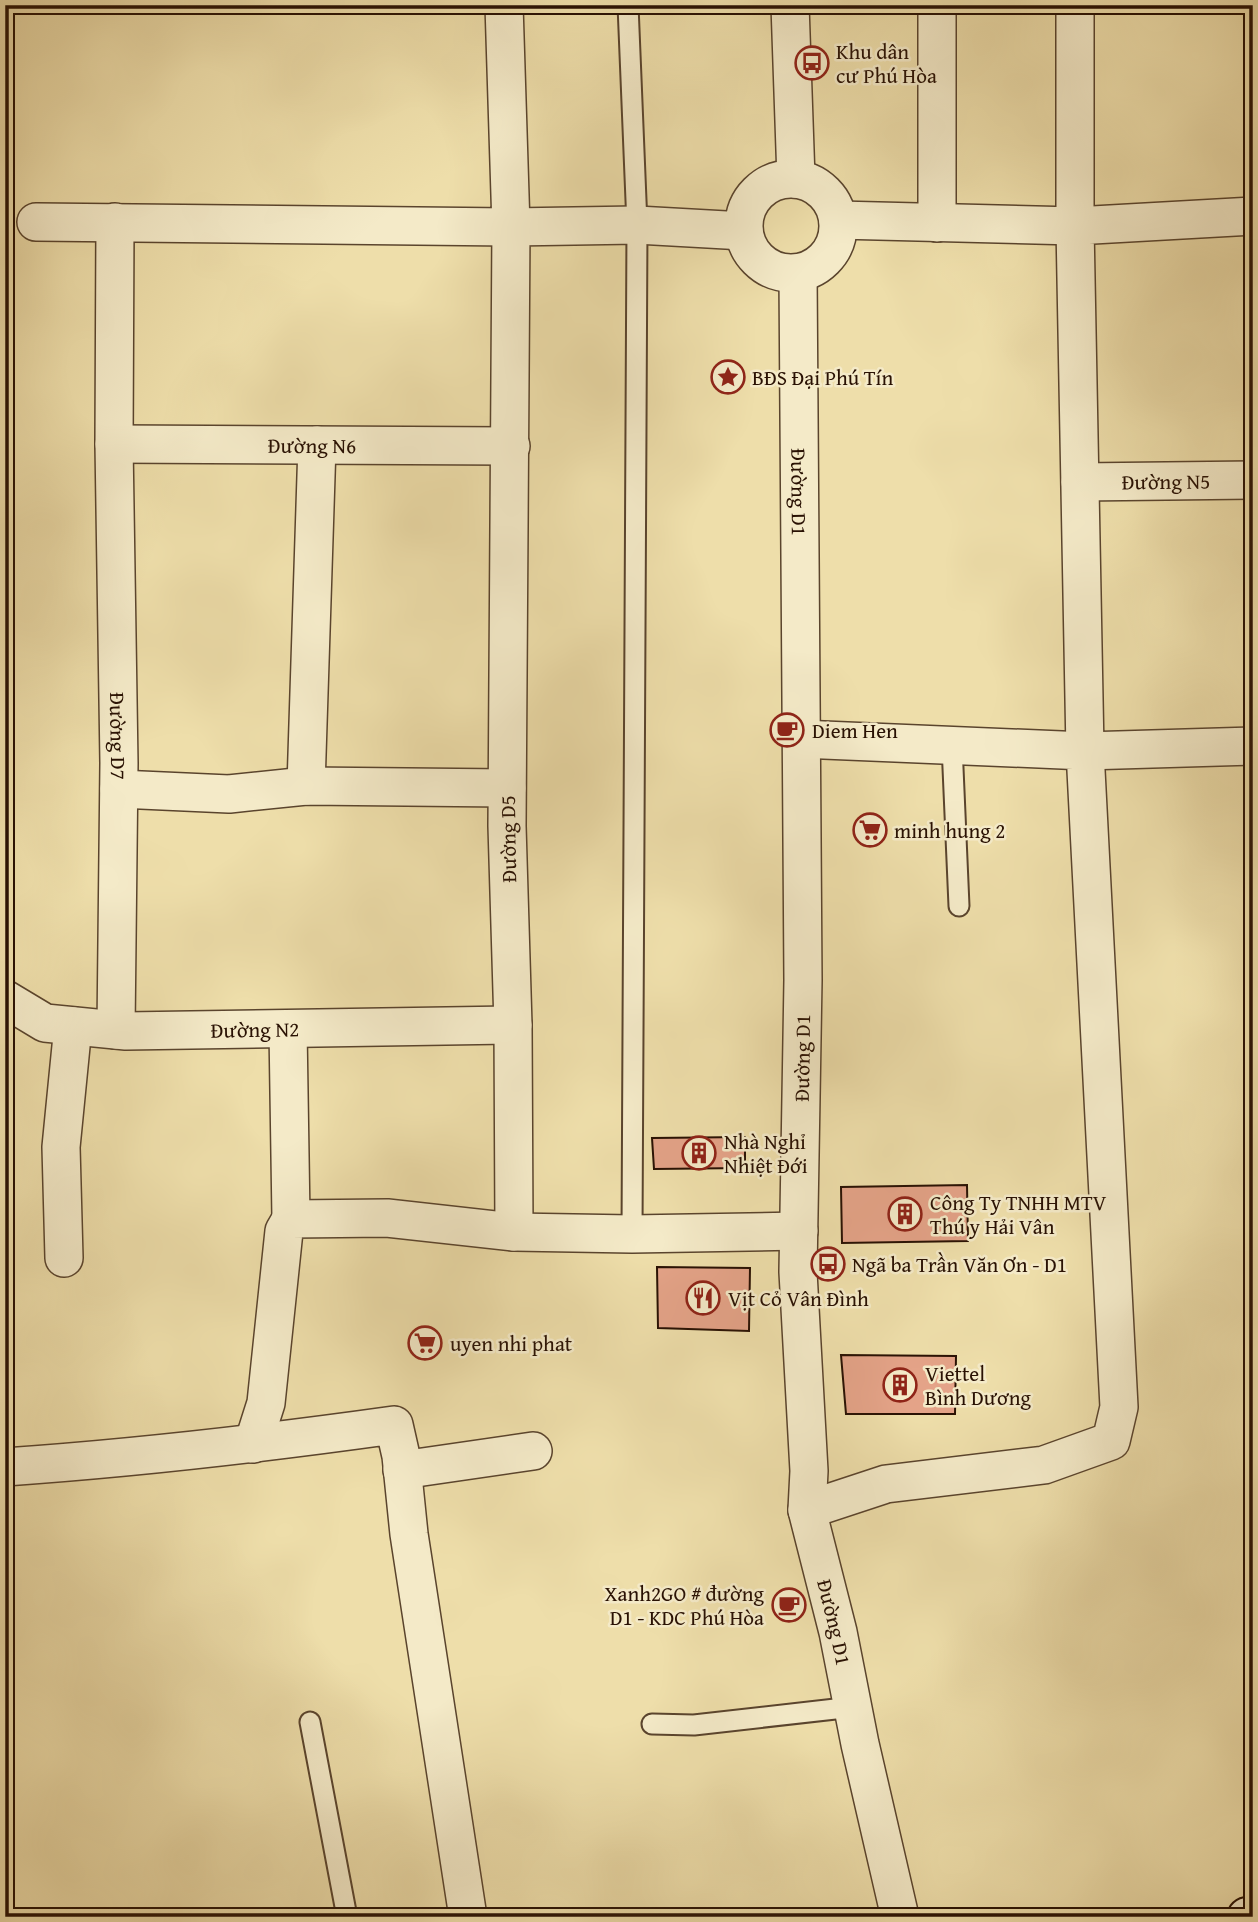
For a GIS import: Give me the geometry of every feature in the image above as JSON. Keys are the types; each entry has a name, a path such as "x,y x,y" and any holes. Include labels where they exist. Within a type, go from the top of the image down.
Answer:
{"street":[{"name":"Đường D5","path":"504,5 511,227 507,788 513,1025 514,1233"},
{"path":"790,5 796,178"},
{"path":"937,5 937,223"},
{"path":"807,1510 886,1484 1044,1465 1111,1441 1119,1406 1085,751 1075,226 1075,5"},
{"path":"796,178 811,183 824,193 833,205 838,220 836,239 829,254 821,262 798,273 785,273 769,268 758,260 748,246 744,231 745,215 758,191 771,182 796,178"},
{"path":"838,220 1075,226 1253,216"},
{"path":"36,222 511,227 637,225 744,231"},
{"name":"Đường D7","path":"115,222 114,444 119,789 116,1030"},
{"name":"Đường D1","path":"798,273 803,980 798,1272 809,1471 807,1510 838,1632 901,1917"},
{"name":"Đường N6","path":"114,444 511,446"},
{"path":"306,786 317,445"},
{"name":"Đường N5","path":"1080,482 1253,480"},
{"path":"800,739 1085,751 1253,746"},
{"path":"119,789 229,794 306,786 507,788"},
{"name":"Đường N2","path":"5,999 45,1023 116,1030 513,1025"},
{"path":"64,1258 61,1147 73,1026"},
{"path":"253,1444 266,1403 284,1231 291,1219 288,1029"},
{"path":"291,1219 387,1218 514,1233 799,1231"},
{"path":"5,1467 108,1460 394,1425 402,1470 408,1534 468,1917"},
{"path":"402,1470 533,1451"},
{"path":"1247,1917 1253,1916"}],"lane":[{"path":"628,5 637,225 632,1234"},
{"path":"952,745 959,906"},
{"path":"652,1724 694,1725 853,1707"},
{"path":"310,1722 347,1917"}],"building":[{"name":"Nhà Nghỉ Nhiệt Đới","path":"745,1137 745,1168 654,1169 652,1138"},
{"name":"Công Ty TNHH MTV Thú y Hải Vân","path":"967,1185 968,1241 842,1243 841,1187"},
{"name":"Vịt Cỏ Vân Đình","path":"657,1267 750,1268 749,1331 658,1328"},
{"name":"Viettel Bình Dương","path":"841,1355 956,1356 955,1414 846,1414"}],"place":[{"name":"Khu dân cư Phú Hòa","path":"812,63"},
{"name":"BĐS Đại Phú Tín","path":"728,377"},
{"name":"Diem Hen","path":"787,730"},
{"name":"minh hung 2","path":"870,830"},
{"name":"Nhà Nghỉ Nhiệt Đới","path":"699,1153"},
{"name":"Công Ty TNHH MTV Thú y Hải Vân","path":"905,1214"},
{"name":"Ngã ba Trần Văn Ơn - D1","path":"828,1264"},
{"name":"Vịt Cỏ Vân Đình","path":"703,1298"},
{"name":"uyen nhi phat","path":"425,1343"},
{"name":"Viettel Bình Dương","path":"900,1385"},
{"name":"Xanh2GO # đường D1 - KDC Phú Hòa","path":"789,1605"}]}
